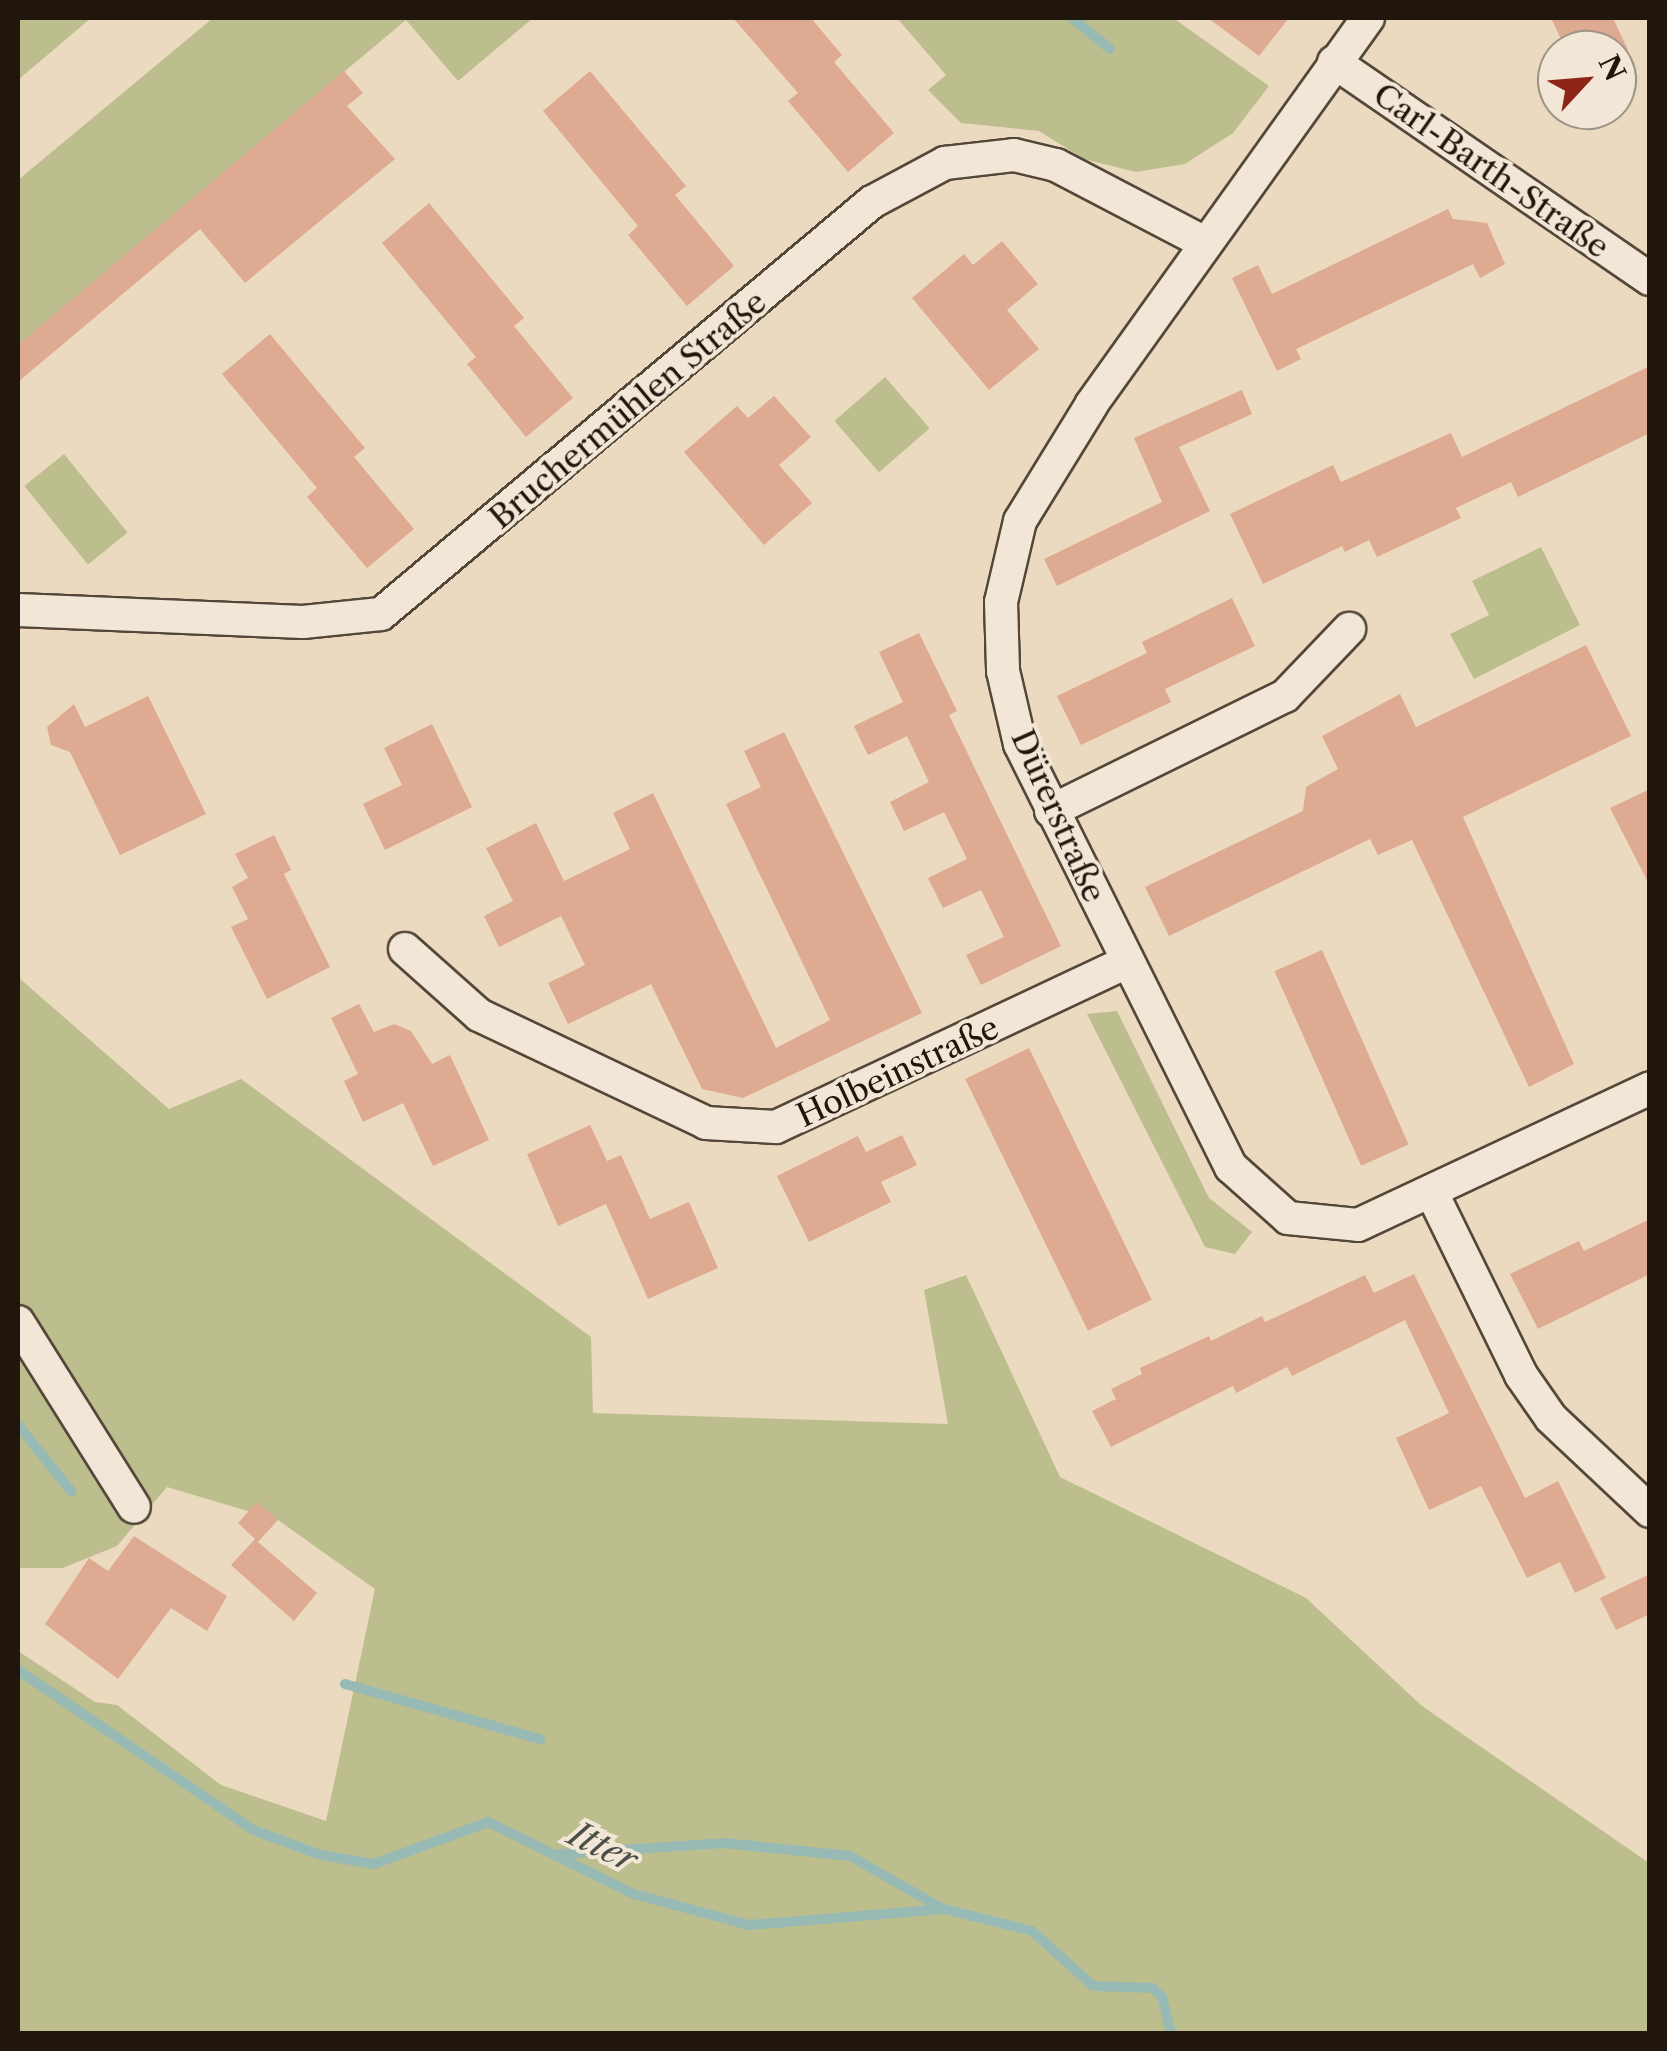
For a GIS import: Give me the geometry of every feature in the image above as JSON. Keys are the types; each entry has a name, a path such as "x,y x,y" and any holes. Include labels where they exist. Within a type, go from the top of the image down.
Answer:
{"street":[{"name":"Dürerstraße","path":"1368,18 1052,463 1020,521 1001,602 1002,670 1020,744 1230,1167 1288,1218 1358,1225 1650,1088"},
{"name":"Carl-Barth-Straße","path":"1334,62 1650,279"},
{"name":"Bruchermühlen Straße","path":"18,610 303,622 381,614 872,202 945,163 1014,155 1056,165 1205,243"},
{"path":"1051,811 1286,696 1349,629"},
{"name":"Holbeinstraße","path":"406,949 479,1015 706,1122 776,1127 1126,962"},
{"path":"1430,1192 1521,1375 1551,1418 1650,1511"},
{"path":"18,1322 134,1507"}],"green space":[{"path":"18,18 91,18 18,80"},
{"path":"213,18 533,18 458,81 406,20 18,345 18,180"},
{"path":"897,18 1173,18 1269,86 1233,133 1185,164 1136,172 1084,159 1039,131 961,123 928,90 946,75"},
{"path":"885,377 930,428 879,472 834,421"},
{"path":"64,454 128,532 88,565 24,486"},
{"path":"1541,547 1580,625 1474,679 1450,634 1489,615 1472,581"},
{"path":"18,977 169,1109 241,1079 591,1337 593,1413 948,1424 924,1290 966,1275 1060,1477 1306,1598 1422,1706 1649,1863 1649,2033 18,2033 18,1651 95,1702 117,1705 221,1785 326,1821 375,1589 278,1520 167,1487 117,1546 63,1568 18,1568"},
{"path":"1117,1011 1209,1198 1252,1232 1235,1254 1205,1247 1087,1014"}],"building":[{"path":"733,18 811,18 842,55 834,62 894,133 848,172 788,101 798,93"},
{"path":"1208,18 1289,18 1259,56"},
{"path":"1551,18 1613,18 1619,30 1557,30"},
{"path":"344,71 363,93 347,106 395,159 245,283 200,229 18,382 18,345"},
{"path":"590,71 686,186 675,195 734,266 687,306 628,235 638,226 543,111"},
{"path":"429,203 524,318 514,326 573,398 526,437 467,364 476,357 382,243"},
{"path":"1448,209 1453,219 1487,223 1505,264 1480,278 1473,264 1296,349 1301,359 1277,371 1232,278 1258,265 1272,294"},
{"path":"1002,241 1038,284 1007,310 1039,349 989,390 912,298 964,254 973,265"},
{"path":"270,334 365,448 354,457 414,529 367,568 307,497 317,488 222,374"},
{"path":"1650,366 1650,433 1518,497 1511,482 1456,508 1461,518 1377,557 1369,540 1345,552 1342,546 1263,584 1230,514 1333,465 1341,482 1451,433 1462,457"},
{"path":"1242,390 1252,414 1179,447 1210,511 1057,586 1044,559 1162,502 1134,438"},
{"path":"774,396 811,437 779,465 812,503 764,545 684,452 737,406 748,418"},
{"path":"1232,598 1255,646 1165,689 1171,702 1081,745 1057,696 1147,653 1142,642"},
{"path":"919,633 957,711 949,715 1061,946 981,985 966,955 1004,937 981,890 943,908 928,878 967,859 944,812 904,831 890,802 929,782 907,736 868,755 854,726 903,702 879,652"},
{"path":"1586,645 1631,736 1463,817 1574,1064 1529,1087 1412,840 1378,855 1370,839 1169,936 1145,887 1303,811 1306,787 1338,769 1322,736 1400,694 1416,727"},
{"path":"148,696 206,814 120,855 70,752 51,745 47,727 74,704 85,727"},
{"path":"432,724 472,807 385,850 363,804 402,785 384,748"},
{"path":"784,732 922,1013 743,1098 702,1089 651,984 568,1024 548,983 585,965 561,916 499,947 484,916 513,901 486,848 536,823 564,881 630,849 613,813 653,793 776,1048 830,1020 726,804 761,787 744,751"},
{"path":"1650,789 1650,886 1610,808"},
{"path":"274,835 291,870 284,874 330,967 267,999 231,927 248,919 232,887 248,878 235,854"},
{"path":"1322,950 1409,1145 1361,1166 1274,971"},
{"path":"359,1004 374,1032 394,1024 411,1031 432,1064 450,1055 489,1140 433,1166 403,1103 363,1122 344,1081 358,1074 331,1018"},
{"path":"1029,1048 1152,1300 1088,1331 965,1079"},
{"path":"590,1125 607,1161 621,1155 650,1219 689,1202 718,1268 648,1299 606,1204 558,1226 527,1154"},
{"path":"902,1135 917,1165 881,1182 891,1202 809,1242 777,1176 858,1136 866,1152"},
{"path":"1650,1219 1650,1274 1538,1329 1510,1274 1579,1241 1584,1251"},
{"path":"1414,1274 1525,1498 1558,1481 1606,1578 1575,1593 1560,1562 1527,1578 1481,1486 1429,1510 1396,1438 1449,1413 1405,1320 1292,1376 1287,1367 1236,1393 1233,1386 1111,1447 1092,1411 1116,1399 1111,1389 1142,1374 1140,1368 1209,1336 1211,1341 1262,1316 1265,1322 1365,1275 1374,1293"},
{"path":"257,1502 278,1520 258,1542 317,1593 294,1621 231,1565 255,1539 238,1523"},
{"path":"134,1536 227,1596 207,1631 171,1608 118,1679 45,1624 89,1558 108,1571"},
{"path":"1650,1574 1650,1614 1616,1630 1600,1598"}],"waterway":[{"path":"1072,18 1110,49"},
{"path":"18,1425 71,1491"},
{"name":"Itter","path":"18,1670 253,1830 321,1855 374,1864 488,1822 634,1894 749,1925 944,1909 1032,1931 1093,1986 1153,1988 1162,1997 1171,2034"},
{"path":"345,1684 540,1739"},
{"path":"560,1854 724,1843 850,1856 943,1909"}]}
